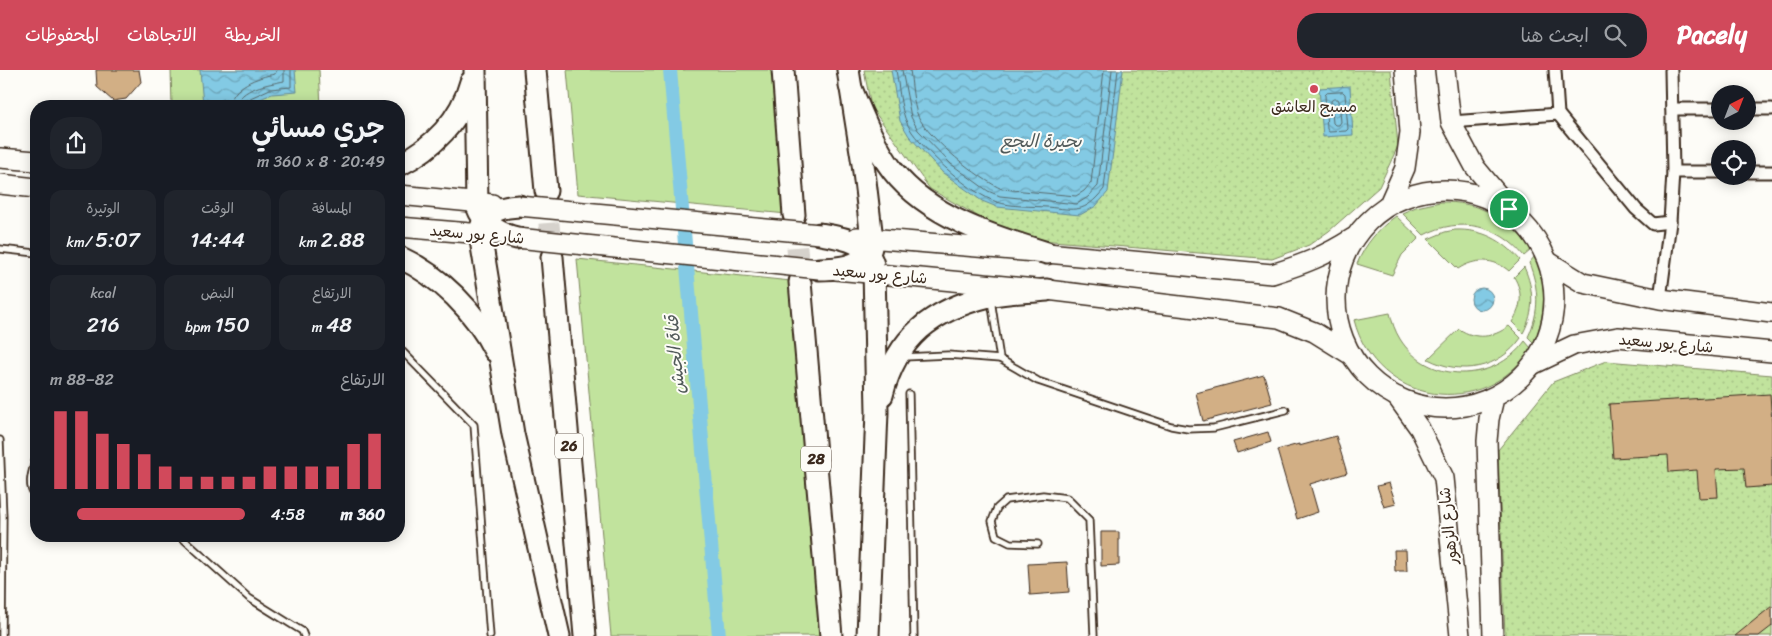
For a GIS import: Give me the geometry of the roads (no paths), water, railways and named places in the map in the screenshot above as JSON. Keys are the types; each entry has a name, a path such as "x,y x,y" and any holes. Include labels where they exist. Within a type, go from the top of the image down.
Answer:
{"highway":[{"path":"405,161 422,152 440,137 454,119 468,92 475,70"},
{"path":"475,70 501,363 513,434 559,636"},
{"path":"535,70 546,191"},
{"path":"783,70 794,215"},
{"path":"849,78 864,120 879,149 894,172 917,194 966,225 995,238 1047,253"},
{"path":"849,78 863,164 865,255 877,412 868,636"},
{"path":"487,219 502,208 519,206"},
{"path":"487,219 503,234 518,238"},
{"path":"820,234 845,239 865,255"},
{"path":"819,269 846,267 865,255"},
{"name":"26","path":"552,257 585,636"},
{"path":"405,261 444,286 456,298 486,336 501,363"},
{"name":"28","path":"800,282 831,636"},
{"path":"877,412 884,386 896,357 908,339 921,326 955,307 990,296 1047,290"}],"main road":[{"path":"1389,204 1405,168 1410,132 1405,70"},
{"path":"1445,70 1451,122 1475,167 1509,209 1533,233 1550,262 1556,298 1550,333 1534,364 1516,384 1494,398 1462,408 1429,407 1397,398 1371,380 1351,355 1339,327 1335,296 1340,266 1353,238 1369,219 1389,204 1418,192 1450,188 1481,194 1509,209"},
{"path":"0,158 30,160"},
{"path":"0,184 30,187"},
{"name":"شارع بور سعيد","path":"405,197 487,219"},
{"name":"شارع بور سعيد","path":"519,206 820,234"},
{"name":"شارع بور سعيد","path":"405,226 487,219"},
{"name":"شارع بور سعيد","path":"518,238 819,269"},
{"path":"865,255 1047,253 1272,274 1322,256 1353,238"},
{"name":"شارع بور سعيد","path":"865,255 1047,290 1279,318 1314,332 1351,355"},
{"path":"1550,262 1584,283 1660,299 1772,313"},
{"name":"شارع بور سعيد","path":"1534,364 1574,345 1618,337 1772,352"},
{"name":"شارع الزهور","path":"1397,398 1420,429 1444,478 1460,636"},
{"path":"1493,636 1487,442 1489,419 1494,398"}],"street":[{"path":"1556,70 1558,114 1636,209 1653,224 1670,222"},
{"path":"1660,299 1670,222 1673,172 1671,70"},
{"path":"1756,109 1772,108"},
{"path":"1672,109 1711,109"},
{"path":"1451,122 1558,114"},
{"path":"1673,172 1711,172"},
{"path":"1756,172 1772,172"}],"lane":[{"path":"0,249 30,252"},
{"path":"990,296 1000,359"},
{"path":"896,357 948,355 1000,359 1038,381 1171,426 1188,429 1214,428 1286,410"},
{"path":"405,356 474,425 490,636"},
{"path":"909,394 914,636"},
{"path":"0,440 2,636"},
{"path":"1038,544 1010,543 996,536 992,520 997,508 1006,500 1043,495 1068,498 1089,520 1094,636"},
{"path":"187,542 249,598 302,631 304,636"}],"water":[{"path":"200,70 295,70 297,92 272,94 258,100 203,100"},
{"name":"بحيرة البجع","path":"891,70 1123,70 1108,192 1096,206 1080,215 997,207 982,201 943,173 909,136 900,121"},
{"path":"1350,86 1353,135 1323,137 1319,88"},
{"path":"1482,288 1492,295 1493,299 1486,309 1482,310 1472,303 1471,299 1478,289"}],"waterway":[{"name":"قناة الجيش","path":"670,70 719,636"}],"tunnel":[{"path":"546,191 552,257"},
{"path":"794,215 800,282"}],"place":[{"name":"مسبح العاشق","path":"1314,89"}]}
